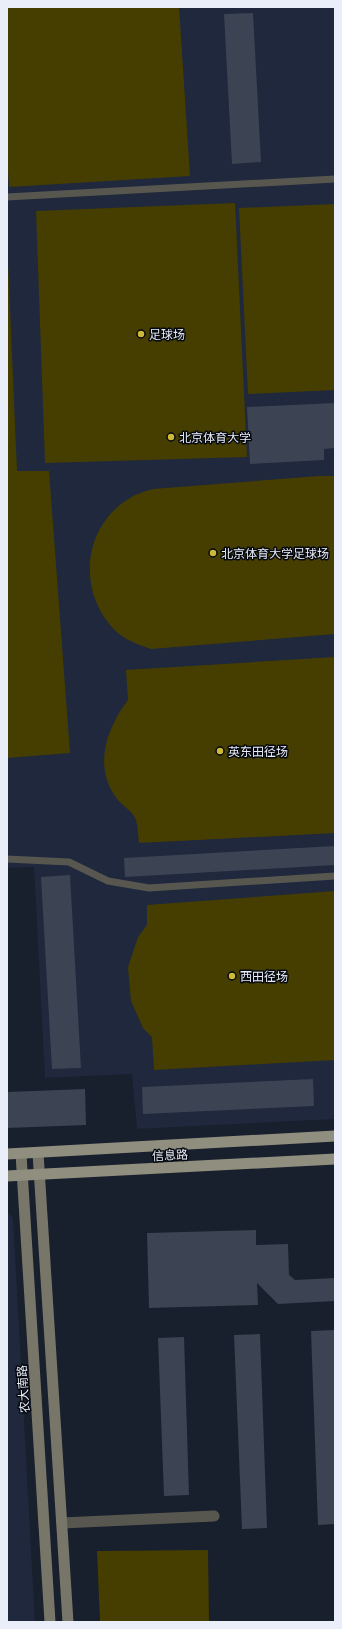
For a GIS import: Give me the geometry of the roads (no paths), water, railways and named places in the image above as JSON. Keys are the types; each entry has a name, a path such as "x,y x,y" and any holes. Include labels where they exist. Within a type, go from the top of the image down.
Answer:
{"main road":[{"name":"信息路","path":"22,1154 335,1136"},
{"path":"38,1153 68,1622"},
{"path":"7,1154 22,1154"},
{"name":"农大南路","path":"22,1154 22,1175 50,1622"},
{"name":"信息路","path":"7,1176 335,1159"}],"street":[{"path":"62,1523 214,1516"}],"lane":[{"path":"7,197 335,179"},
{"path":"7,859 69,862 108,881 150,888 335,876"}],"place":[{"name":"足球场","path":"141,334"},
{"name":"北京体育大学","path":"171,437"},
{"name":"北京体育大学足球场","path":"213,553"},
{"name":"英东田径场","path":"220,751"},
{"name":"西田径场","path":"232,976"}]}
